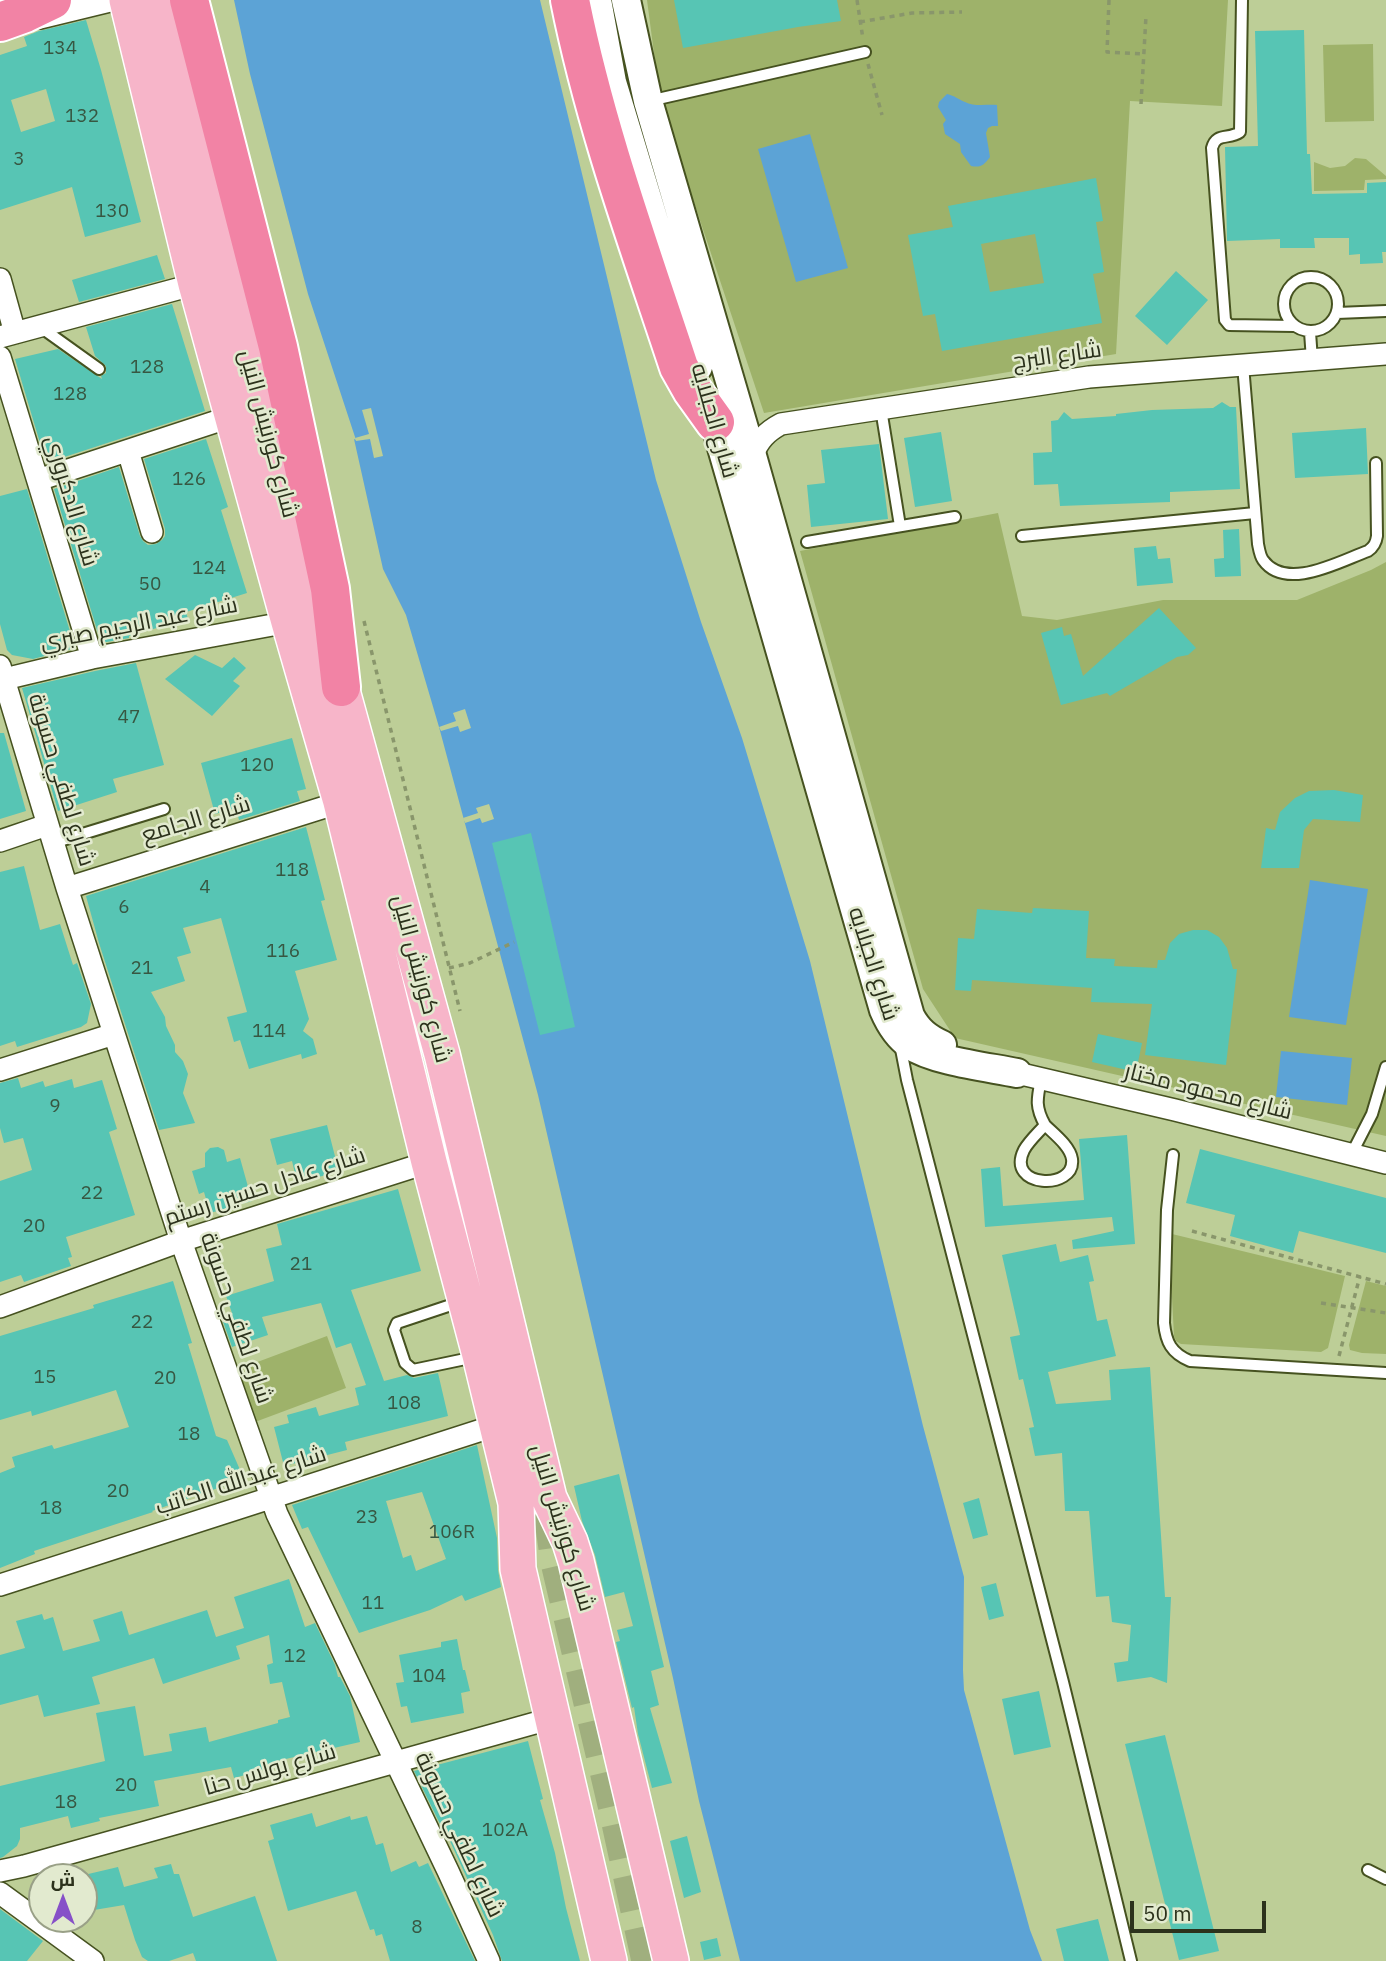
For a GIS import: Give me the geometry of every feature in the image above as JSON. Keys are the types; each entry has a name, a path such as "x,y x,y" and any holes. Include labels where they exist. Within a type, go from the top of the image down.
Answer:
{"highway":[{"path":"0,24 52,0"},
{"path":"189,0 278,347 330,589 341,687"},
{"path":"570,0 608,151 679,367 715,422"}],"main road":[{"name":"شارع كورنيش النيل","path":"127,0 197,284 341,802 429,1162 480,1355 516,1503 518,1569 609,1961"},
{"name":"شارع كورنيش النيل","path":"160,0 231,294 317,617 341,687 442,1054 549,1498 576,1561 671,1961"}],"street":[{"path":"0,24 114,0"},
{"name":"شارع الجبلايه","path":"597,0 612,82 715,422 884,1010 898,1035 910,1045 931,1055 1029,1076"},
{"name":"شارع الجبلايه","path":"626,0 648,101 752,456 910,1016 926,1037 1029,1076"},
{"path":"0,279 8,335 197,284"},
{"name":"شارع البرج","path":"752,456 758,442 768,431 781,424 1089,377 1386,355"},
{"name":"شارع الدكروري","path":"0,358 92,659"},
{"path":"38,480 233,416"},
{"path":"128,451 152,532"},
{"name":"شارع عبد الرحيم صبري","path":"1,675 289,622"},
{"name":"شارع لطفي حسونة","path":"1,675 181,1241 276,1514 489,1961"},
{"name":"شارع الجامع","path":"67,888 341,802"},
{"path":"0,841 50,834"},
{"path":"0,1070 114,1034"},
{"name":"شارع محمود مختار","path":"1029,1076 1386,1164"},
{"name":"شارع عادل حسين رستم","path":"0,1307 181,1241 429,1162"},
{"name":"شارع عبدالله الكاتب","path":"0,1585 497,1425"},
{"name":"شارع بولس حنا","path":"0,1871 553,1718"},
{"path":"0,1893 93,1961"}],"lane":[{"path":"1242,0 1240,132 1218,137 1212,148 1225,320 1229,325 1294,326 1310,332 1327,326 1337,313 1337,296 1327,282 1310,276 1288,288 1284,296 1284,313 1294,326"},
{"path":"648,101 865,52"},
{"path":"1337,313 1386,311"},
{"path":"39,326 99,369"},
{"path":"1310,332 1312,360"},
{"path":"1243,365 1258,544 1263,559 1274,570 1289,576 1306,574 1373,548 1377,536 1376,463"},
{"path":"881,409 900,526"},
{"path":"1022,536 1255,513"},
{"path":"807,542 955,517"},
{"path":"50,834 164,809"},
{"path":"898,1035 914,1107 1063,1682 1131,1961"},
{"path":"1352,1155 1372,1114 1386,1067"},
{"path":"1029,1076 1038,1112 1045,1125 1068,1149 1072,1160 1070,1171 1061,1180 1038,1181 1029,1178 1023,1171 1023,1152 1045,1125"},
{"path":"1173,1155 1167,1210 1164,1295 1165,1335 1178,1356 1190,1361 1386,1373"},
{"path":"466,1300 397,1323 394,1330 405,1363 413,1370 480,1355"},
{"path":"1368,1870 1386,1879"}],"path":[{"path":"1109,0 1107,52 1144,54"},
{"path":"860,22 912,13 962,12"},
{"path":"1141,104 1146,16"},
{"path":"449,968 470,963 514,942"},
{"path":"1192,1231 1386,1284"},
{"path":"1336,1370 1360,1276"},
{"path":"1321,1303 1386,1313"}],"green space":[{"path":"647,0 1228,0 1222,106 1130,101 1116,354 764,413 667,121"},
{"path":"1373,44 1374,121 1325,122 1323,45"},
{"path":"1355,158 1366,159 1386,176 1386,179 1365,180 1364,190 1314,191 1314,162 1330,168 1345,166"},
{"path":"998,513 1022,616 1057,620 1163,600 1297,600 1386,562 1386,1136 955,1038 923,989 800,551"},
{"path":"1172,1234 1345,1276 1328,1348 1321,1352 1181,1344 1176,1341 1169,1240"},
{"path":"1366,1281 1386,1286 1386,1354 1350,1350 1349,1345"},
{"path":"327,1336 346,1388 255,1422 236,1370"}],"water":[{"path":"234,0 540,0 656,480 701,622 742,738 810,961 923,1426 964,1577 964,1690 1030,1930 1042,1961 740,1961 699,1801 538,1095 439,727 406,615 383,569 354,439 356,440 308,294 250,74"},
{"path":"947,94 969,104 997,105 998,126 988,128 986,133 990,157 982,165 971,166 961,152 960,144 945,134 943,124 946,120 938,107"},
{"path":"810,134 848,268 796,282 758,149"},
{"path":"1310,880 1368,889 1346,1025 1289,1017"},
{"path":"1281,1051 1352,1058 1347,1105 1276,1097"}],"pier":[{"path":"371,408 383,456 374,458 370,439 356,441 355,438 369,434 362,410"},
{"path":"465,709 471,728 460,732 458,726 441,731 439,727 456,721 453,713"},
{"path":"489,804 494,819 482,823 480,818 465,823 463,818 478,813 476,808"}],"building":[{"path":"674,0 837,0 841,21 683,48"},
{"path":"86,20 141,222 85,237 72,187 0,210 0,55 27,46 24,37","holes":["46,89 55,121 21,132 11,100"]},
{"path":"1304,30 1307,154 1310,154 1312,194 1367,193 1367,183 1386,182 1386,252 1382,252 1383,263 1360,264 1360,254 1349,255 1349,238 1314,238 1315,248 1280,248 1280,239 1227,241 1225,147 1258,146 1255,31"},
{"path":"1096,178 1103,221 1096,222 1104,272 1093,274 1102,323 942,351 935,314 923,316 908,235 953,227 948,206","holes":["1035,234 1044,283 990,292 981,244"]},
{"path":"157,255 165,279 79,302 72,280"},
{"path":"1176,271 1208,300 1167,345 1135,316"},
{"path":"172,304 205,411 46,463 15,359 58,349 102,379 106,366 95,356 86,327"},
{"path":"1222,402 1236,407 1240,489 1170,492 1170,502 1060,506 1058,484 1034,485 1033,453 1052,452 1051,421 1058,420 1064,412 1072,419 1152,410 1213,408"},
{"path":"1366,428 1368,474 1295,478 1292,433"},
{"path":"941,432 952,501 915,507 904,438"},
{"path":"206,439 228,507 221,510 247,593 186,612 188,619 129,638 101,643 54,489 119,467 140,536 148,545 156,544 165,536 165,529 144,459"},
{"path":"879,444 888,519 811,527 807,485 825,483 821,450"},
{"path":"27,489 75,648 33,659 12,655 7,650 0,624 0,496"},
{"path":"1239,529 1241,576 1215,577 1214,559 1224,558 1223,530"},
{"path":"1156,546 1158,559 1170,558 1173,583 1137,586 1134,548"},
{"path":"1159,608 1196,648 1188,655 1177,657 1110,696 1107,693 1061,705 1041,633 1062,627 1064,636 1071,634 1083,676"},
{"path":"195,655 222,668 234,657 246,668 233,681 240,686 212,716 165,679"},
{"path":"136,663 164,765 113,779 117,792 58,811 22,688"},
{"path":"0,733 4,733 26,811 0,819"},
{"path":"292,738 306,789 297,791 300,801 239,820 236,808 215,814 201,763"},
{"path":"1334,790 1363,795 1360,822 1313,819 1304,830 1299,868 1261,868 1266,828 1275,830 1280,812 1295,798 1309,791"},
{"path":"306,827 325,900 321,901 337,960 295,971 309,1019 303,1031 313,1039 317,1054 302,1059 301,1054 249,1069 240,1040 234,1042 227,1017 247,1012 221,918 183,928 191,953 177,957 185,981 151,992 165,1017 175,1052 183,1061 188,1074 183,1093 195,1123 159,1130 86,896"},
{"path":"531,833 575,1027 540,1035 492,843"},
{"path":"24,866 40,930 60,924 73,965 77,963 91,1004 87,1023 81,1027 17,1047 15,1041 0,1046 0,872"},
{"path":"1033,908 1089,911 1086,958 1115,959 1114,966 1157,968 1158,960 1165,960 1170,943 1179,934 1193,930 1207,930 1219,937 1227,948 1233,969 1237,969 1226,1065 1145,1055 1152,1004 1091,1002 1092,988 972,980 971,991 955,990 958,938 974,939 977,909 1032,913"},
{"path":"1098,1034 1142,1043 1136,1072 1092,1062"},
{"path":"18,1078 21,1088 43,1081 45,1087 72,1079 74,1088 102,1080 117,1129 109,1132 135,1215 66,1237 72,1257 68,1258 71,1266 24,1282 21,1275 0,1282 0,1181 32,1170 23,1138 4,1143 0,1128 0,1083"},
{"path":"327,1125 339,1172 297,1182 292,1161 277,1165 270,1139"},
{"path":"1127,1135 1135,1244 1073,1249 1072,1240 1114,1231 1112,1217 985,1227 981,1169 1000,1167 1003,1206 1084,1200 1079,1139"},
{"path":"218,1147 224,1150 227,1162 240,1158 252,1201 210,1213 204,1192 199,1194 192,1171 205,1167 205,1153 210,1148"},
{"path":"1200,1149 1386,1198 1386,1253 1299,1231 1293,1253 1230,1236 1235,1215 1186,1203"},
{"path":"398,1189 421,1271 351,1290 384,1381 407,1375 414,1378 438,1373 448,1416 345,1442 347,1450 284,1466 274,1427 289,1423 287,1415 316,1407 319,1416 359,1405 355,1388 366,1385 351,1343 336,1348 321,1303 262,1317 268,1335 232,1347 221,1316 232,1313 226,1296 274,1281 266,1249 282,1245 277,1224"},
{"path":"1056,1244 1060,1262 1088,1255 1094,1281 1089,1282 1097,1321 1107,1319 1116,1356 1048,1372 1056,1404 1111,1400 1109,1370 1150,1367 1165,1597 1171,1597 1167,1683 1151,1677 1117,1682 1114,1663 1128,1661 1131,1625 1112,1622 1109,1596 1096,1597 1089,1511 1065,1511 1062,1453 1035,1456 1029,1428 1034,1427 1023,1379 1019,1380 1010,1337 1020,1335 1002,1255"},
{"path":"173,1281 192,1343 188,1344 216,1436 227,1440 244,1479 34,1551 35,1554 0,1568 0,1473 15,1467 12,1457 52,1445 54,1449 129,1427 116,1390 32,1416 31,1411 0,1420 0,1336"},
{"path":"477,1445 497,1538 501,1587 465,1601 462,1595 430,1610 359,1633 308,1527 302,1529 292,1505","holes":["422,1492 446,1559 416,1571 411,1555 403,1558 386,1501"]},
{"path":"619,1474 664,1667 651,1671 659,1705 650,1708 672,1783 652,1788 616,1642 620,1641 617,1630 633,1626 624,1592 605,1597 574,1486"},
{"path":"979,1498 988,1535 973,1539 963,1503"},
{"path":"289,1579 305,1627 315,1623 338,1677 350,1696 360,1742 277,1761 278,1766 234,1778 231,1767 154,1781 159,1806 99,1818 100,1821 71,1828 68,1816 20,1828 17,1846 0,1858 0,1786 105,1761 96,1713 135,1706 144,1756 172,1751 169,1734 206,1727 209,1742 278,1723 278,1720 290,1717 282,1682 270,1684 267,1665 273,1663 269,1635 236,1646 240,1659 163,1684 154,1658 92,1677 100,1704 44,1717 38,1695 0,1705 0,1655 25,1648 16,1621 42,1614 44,1620 53,1617 63,1651 100,1641 93,1620 122,1611 129,1635 207,1610 216,1637 244,1628 234,1597"},
{"path":"996,1583 1004,1616 989,1620 981,1587"},
{"path":"457,1639 470,1691 461,1693 464,1713 411,1723 407,1706 401,1707 396,1683 404,1682 399,1655 441,1647 441,1642"},
{"path":"1039,1691 1051,1747 1014,1755 1002,1699"},
{"path":"1165,1735 1219,1951 1179,1960 1125,1744"},
{"path":"528,1741 580,1961 502,1961 493,1935 444,1828 414,1771"},
{"path":"312,1813 316,1827 350,1816 351,1820 367,1816 376,1845 383,1843 391,1872 416,1861 419,1867 428,1863 475,1961 390,1961 382,1934 376,1936 374,1929 370,1930 356,1891 288,1911 268,1841 274,1839 270,1825"},
{"path":"687,1836 701,1892 684,1898 670,1841"},
{"path":"171,1864 174,1874 179,1874 193,1917 255,1896 277,1961 196,1961 193,1953 169,1961 148,1961 142,1957 124,1905 98,1909 98,1872 118,1867 124,1887 158,1878 154,1868"},
{"path":"0,1909 28,1930 28,1933 43,1941 27,1961 0,1961"},
{"path":"1098,1919 1109,1961 1064,1961 1056,1929"},
{"path":"717,1938 721,1956 704,1960 700,1942"}],"tunnel":[{"path":"551,1513 558,1562 649,1961"}]}
